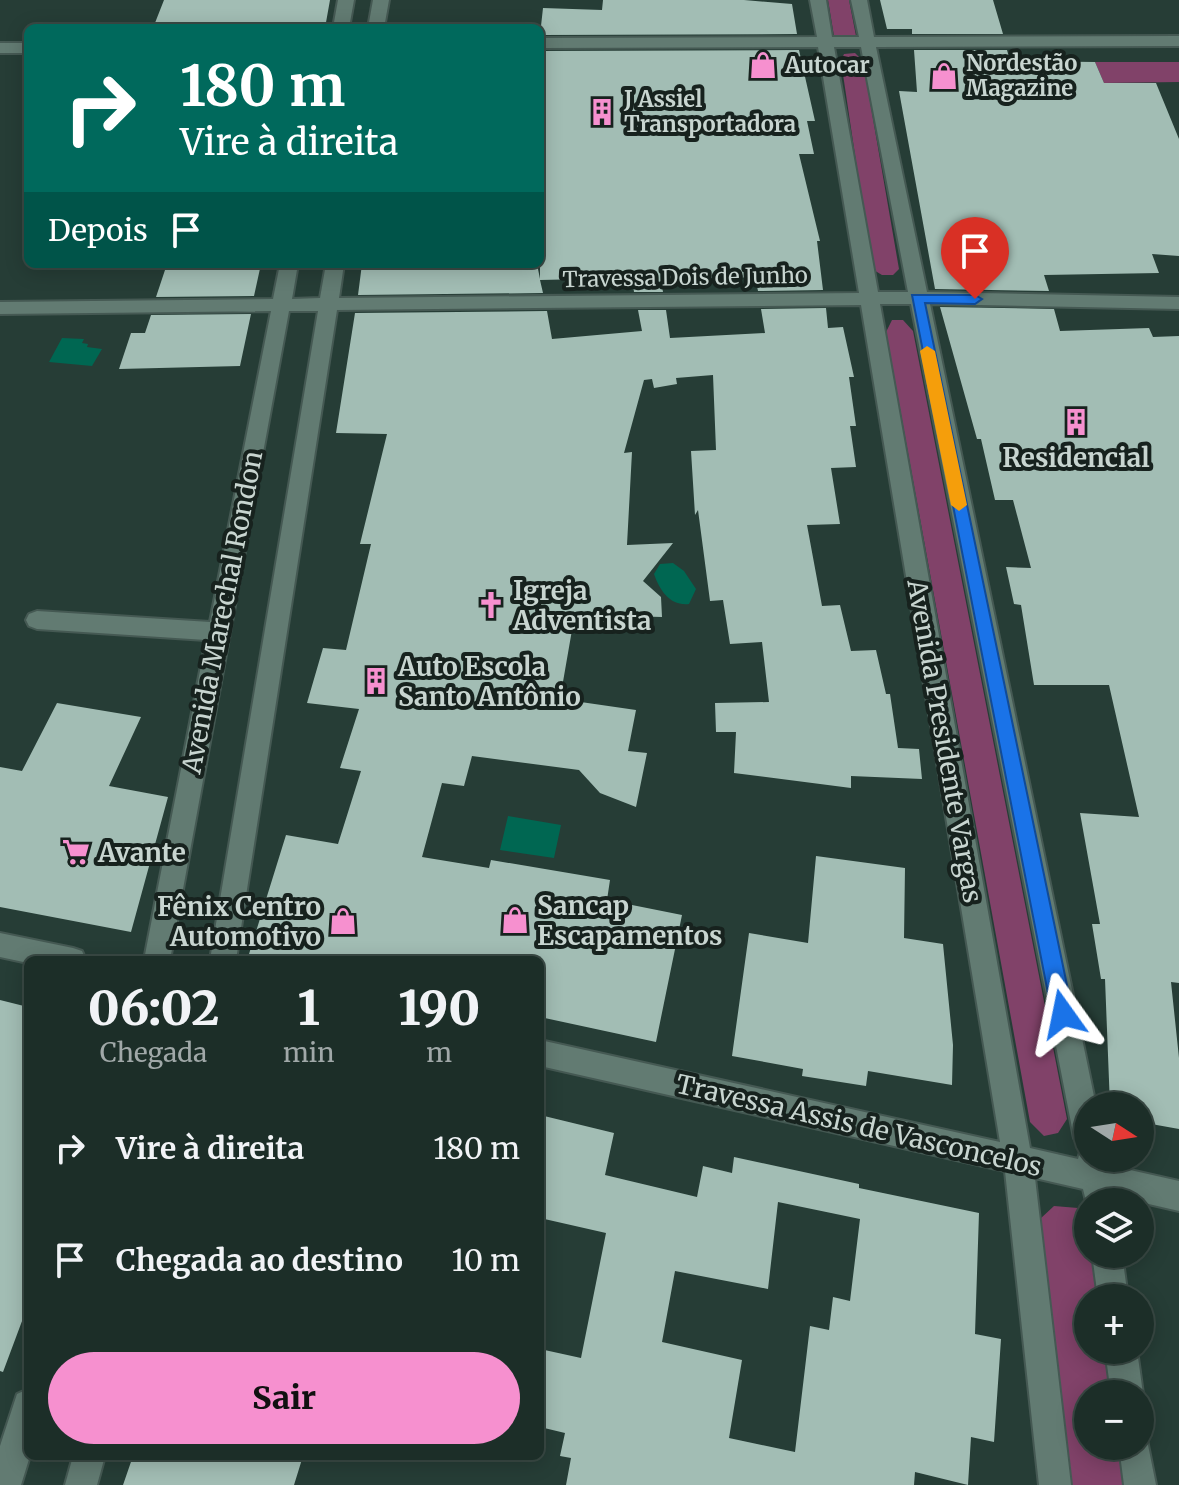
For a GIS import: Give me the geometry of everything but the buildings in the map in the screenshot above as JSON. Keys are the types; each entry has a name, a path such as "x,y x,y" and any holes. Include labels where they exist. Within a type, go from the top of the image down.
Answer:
{"street":[{"path":"342,24 346,0"},
{"path":"377,24 381,0"},
{"name":"Avenida Presidente Vargas","path":"818,0 1018,1161 1055,1485"},
{"path":"859,0 1079,1092"},
{"path":"544,43 1179,41"},
{"path":"0,48 24,48"},
{"name":"Avenida Marechal Rondon","path":"158,956 288,268"},
{"name":"Avenida Marechal Rondon","path":"224,956 334,268"},
{"name":"Travessa Dois de Junho","path":"0,308 917,298 1179,303"},
{"path":"37,620 218,632"},
{"path":"0,945 54,956"},
{"name":"Travessa Assis de Vasconcelos","path":"544,1054 1096,1180 1179,1196"},
{"path":"5,1485 24,1419"},
{"path":"81,1485 88,1460"},
{"path":"1137,1460 1140,1485"}],"shaded area":[{"path":"828,0 849,0 856,36 834,36"},
{"path":"855,53 863,61 899,269 893,275 882,275 872,269 841,61 844,54"},
{"path":"1095,62 1179,62 1179,82 1104,83"},
{"path":"892,320 903,320 913,331 1067,1119 1058,1133 1044,1136 1030,1122 886,332"},
{"path":"62,338 84,339 82,343 88,344 87,347 102,349 92,366 49,362"},
{"path":"673,563 684,571 696,589 689,604 671,600 654,574 660,564"},
{"path":"508,816 561,825 554,858 500,850"},
{"path":"1054,1206 1074,1208 1074,1268 1101,1268 1103,1284 1074,1284 1074,1364 1113,1364 1115,1380 1074,1380 1074,1460 1126,1460 1129,1485 1071,1485 1040,1219"}],"slow traffic":[{"path":"927,351 959,505"}],"place":[{"name":"Autocar","path":"763,65"},
{"name":"Nordestão Magazine","path":"944,76"},
{"name":"J Assiel Transportadora","path":"602,112"},
{"name":"Residencial","path":"1076,422"},
{"name":"Igreja Adventista","path":"491,605"},
{"name":"Auto Escola Santo Antônio","path":"376,681"},
{"name":"Avante","path":"76,852"},
{"name":"Sancap Escapamentos","path":"515,920"},
{"name":"Fênix Centro Automotivo","path":"343,921"}],"route":[{"path":"975,299 917,298 1063,1014"}]}
